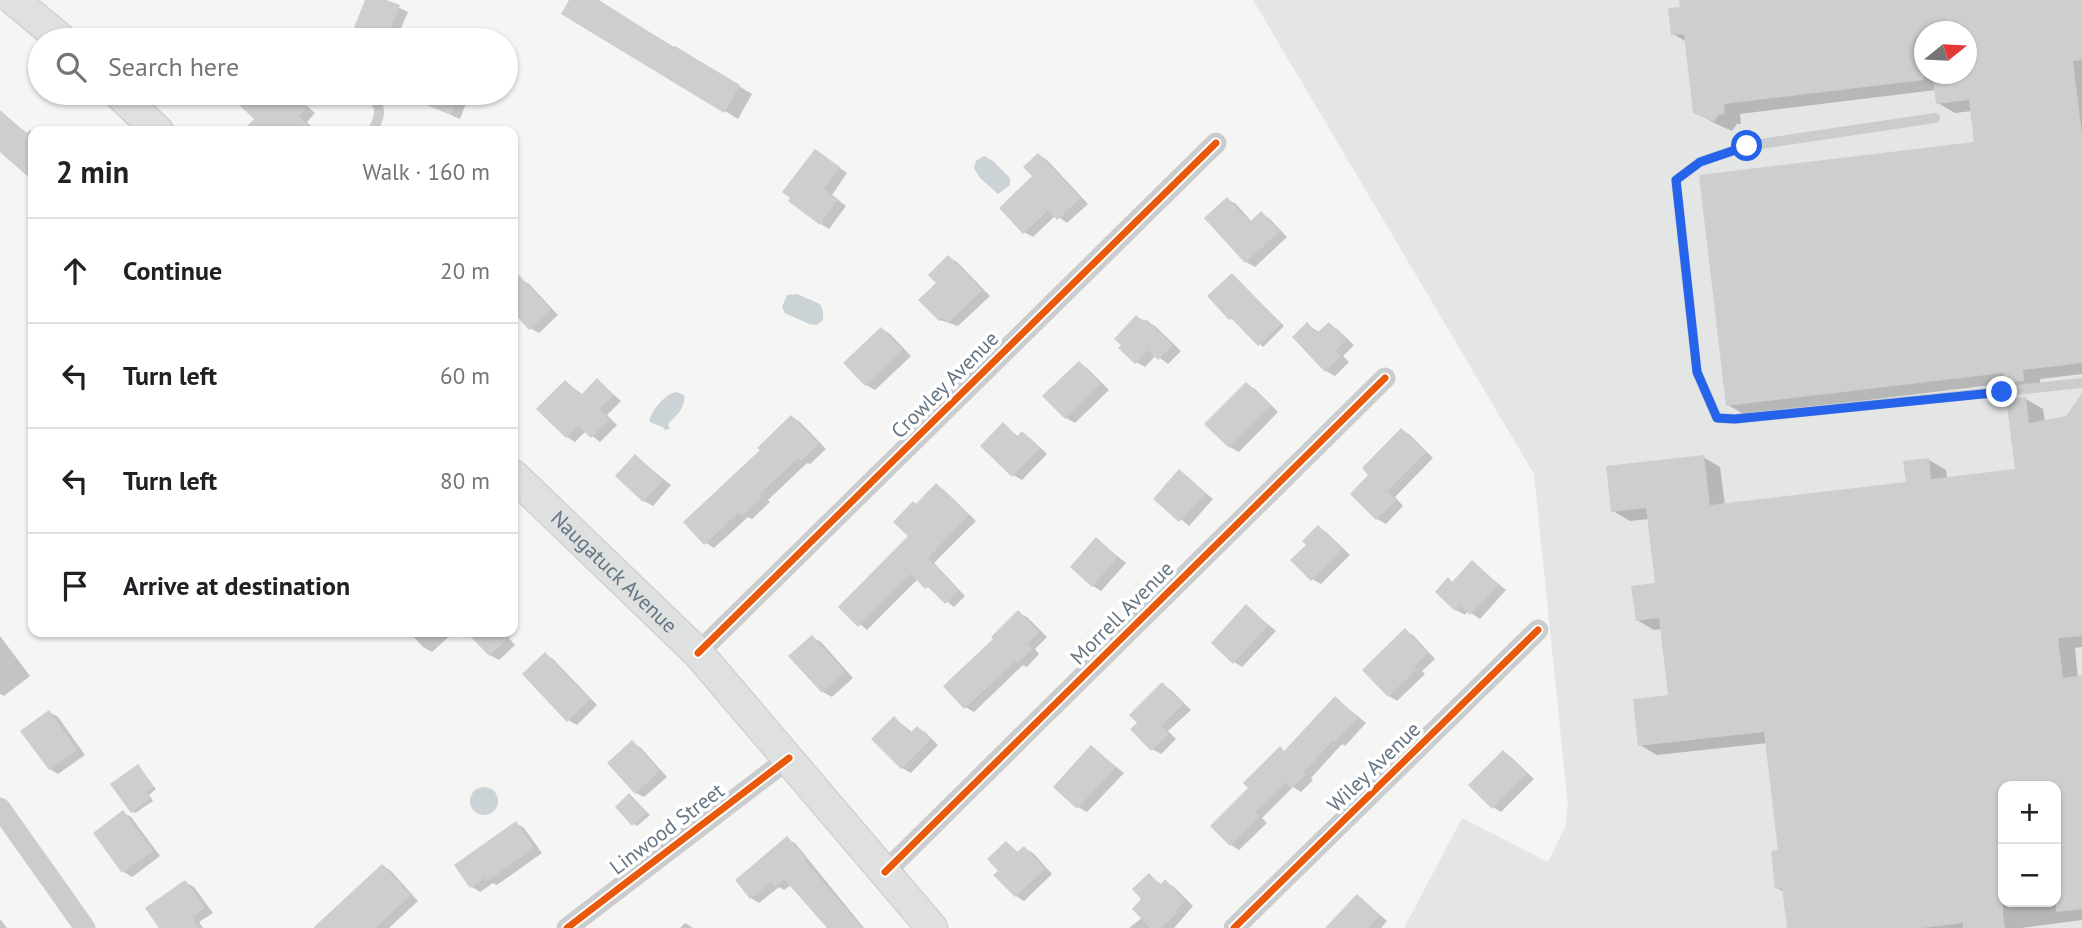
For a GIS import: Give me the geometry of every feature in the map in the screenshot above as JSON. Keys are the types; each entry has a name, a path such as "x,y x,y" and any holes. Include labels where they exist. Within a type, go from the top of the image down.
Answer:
{"main road":[{"path":"15,0 48,28"},
{"path":"131,105 153,126"},
{"name":"Naugatuck Avenue","path":"518,480 698,653 932,928"}],"street":[{"name":"Crowley Avenue","path":"698,653 1216,143"},
{"name":"Morrell Avenue","path":"885,872 1384,378"},
{"name":"Wiley Avenue","path":"1234,928 1538,630"},
{"name":"Linwood Street","path":"567,928 789,758"},
{"path":"0,808 85,928"}],"lane":[{"path":"375,126 380,114 378,105"},
{"path":"1935,118 1747,146 1700,162 1676,180 1697,372 1717,418 1735,419 2082,383"}],"shaded area":[{"path":"1253,0 2082,0 2082,928 1404,928 1462,818 1548,862 1565,827 1568,806 1534,474"},
{"path":"984,156 1010,178 1010,185 998,194 980,178 974,168 976,161"},
{"path":"797,294 820,304 823,320 817,325 785,313 782,307 787,295"},
{"path":"676,392 684,395 684,400 680,411 668,424 670,429 665,430 649,421 660,403"},
{"path":"484,787 494,791 498,801 494,811 484,815 474,811 470,801 474,791"}],"building":[{"path":"365,0 386,0 400,5 391,28 354,28"},
{"path":"569,0 599,0 740,85 724,113 561,14"},
{"path":"1679,0 2082,0 2082,60 2073,61 2082,135 2082,363 2023,370 2024,381 2004,383 2003,373 1726,406 1699,175 1974,142 1969,100 1936,104 1933,84 1977,84 1977,21 1914,21 1914,81 1724,104 1725,114 1719,115 1714,122 1693,113 1684,34 1671,35 1668,8 1680,7"},
{"path":"305,105 307,107 299,116 309,126 247,126 254,119 240,106"},
{"path":"426,105 455,105 451,115"},
{"path":"0,110 28,135 28,177 0,152"},
{"path":"815,149 840,167 824,189 838,199 820,225 788,201 790,198 782,192"},
{"path":"1038,153 1081,198 1057,220 1048,210 1023,234 999,208 1032,176 1023,167"},
{"path":"1227,197 1250,222 1261,211 1280,231 1245,263 1204,218"},
{"path":"948,255 982,290 948,323 943,318 939,321 918,300 936,283 928,275"},
{"path":"1232,273 1281,324 1258,346 1207,296"},
{"path":"518,274 551,309 529,330 518,318"},
{"path":"1136,315 1143,322 1146,319 1173,345 1158,360 1148,350 1135,364 1118,348 1121,345 1114,339"},
{"path":"1307,322 1317,333 1329,322 1346,340 1335,351 1341,356 1325,372 1292,337"},
{"path":"881,327 903,350 865,386 843,363"},
{"path":"1079,361 1101,384 1065,419 1042,396"},
{"path":"597,378 614,395 599,409 610,419 591,438 578,426 566,438 536,409 565,380 581,395"},
{"path":"1246,382 1271,406 1229,448 1204,424"},
{"path":"2082,393 2082,636 2058,638 2063,678 2082,675 2082,909 2056,912 2056,907 2061,907 2061,781 1998,781 1998,907 2003,907 2005,928 1963,928 1963,923 1922,928 1787,928 1782,888 1775,889 1771,851 1778,850 1764,732 1638,746 1633,699 1668,695 1659,618 1636,621 1631,586 1655,583 1646,508 1611,512 1606,466 1704,455 1710,505 1906,482 1903,461 1929,458 1931,479 2015,469 2006,399 2026,397 2029,423 2066,416"},
{"path":"791,415 819,444 801,461 798,458 760,494 762,497 742,516 739,512 704,545 683,522 760,450 757,448"},
{"path":"1003,422 1017,436 1022,431 1040,448 1012,477 980,446"},
{"path":"1401,428 1426,452 1387,491 1396,500 1376,520 1350,494 1368,475 1362,468"},
{"path":"635,454 663,480 643,502 615,476"},
{"path":"1179,469 1206,493 1179,522 1153,499"},
{"path":"936,483 969,515 928,558 959,591 945,604 911,574 858,627 838,607 908,536 893,522 913,501 916,504"},
{"path":"1318,525 1342,549 1311,581 1290,560 1306,545 1302,541"},
{"path":"1096,537 1118,557 1092,587 1070,567"},
{"path":"1472,560 1499,585 1470,615 1460,606 1455,611 1435,592 1448,577 1452,582"},
{"path":"1246,604 1268,625 1233,664 1211,643"},
{"path":"1018,610 1039,632 1027,644 1032,649 1017,664 1015,661 964,709 943,686 993,639 991,637"},
{"path":"1405,628 1428,653 1415,666 1417,669 1388,697 1362,670"},
{"path":"812,635 845,672 822,693 788,656"},
{"path":"471,637 510,637 489,656"},
{"path":"545,652 590,699 567,722 522,674"},
{"path":"1162,682 1183,704 1161,726 1169,734 1151,751 1130,729 1137,723 1129,715"},
{"path":"1335,696 1358,718 1335,742 1333,740 1304,772 1306,775 1291,788 1285,782 1255,812 1259,817 1230,846 1210,826 1248,788 1243,783 1280,746 1284,751"},
{"path":"49,710 77,750 49,770 20,731"},
{"path":"894,716 910,733 917,726 931,739 901,769 871,739"},
{"path":"632,740 660,771 635,794 607,763"},
{"path":"1091,745 1116,767 1077,809 1053,787"},
{"path":"1503,750 1527,773 1492,809 1468,785"},
{"path":"138,764 154,787 146,792 151,798 131,813 110,784"},
{"path":"629,793 647,812 632,826 615,807"},
{"path":"123,810 153,851 122,873 93,833"},
{"path":"516,821 534,848 487,881 485,878 470,888 454,865"},
{"path":"787,836 863,928 827,928 784,879 775,887 771,882 750,899 735,880"},
{"path":"1006,841 1017,852 1024,846 1045,869 1015,897 993,875 998,871 987,859"},
{"path":"382,864 411,895 375,928 313,928"},
{"path":"1149,873 1160,885 1165,879 1185,901 1161,928 1150,928 1132,909 1141,899 1132,889"},
{"path":"185,880 205,908 192,917 199,928 159,928 145,908"},
{"path":"1357,894 1380,915 1368,928 1325,928"}],"cycle path":[{"path":"698,653 1216,143"},
{"path":"885,872 1385,378"},
{"path":"1234,928 1538,630"},
{"path":"567,928 789,758"}],"route":[{"path":"1747,146 1700,162 1676,180 1697,372 1717,418 1735,419 2002,392"}]}
